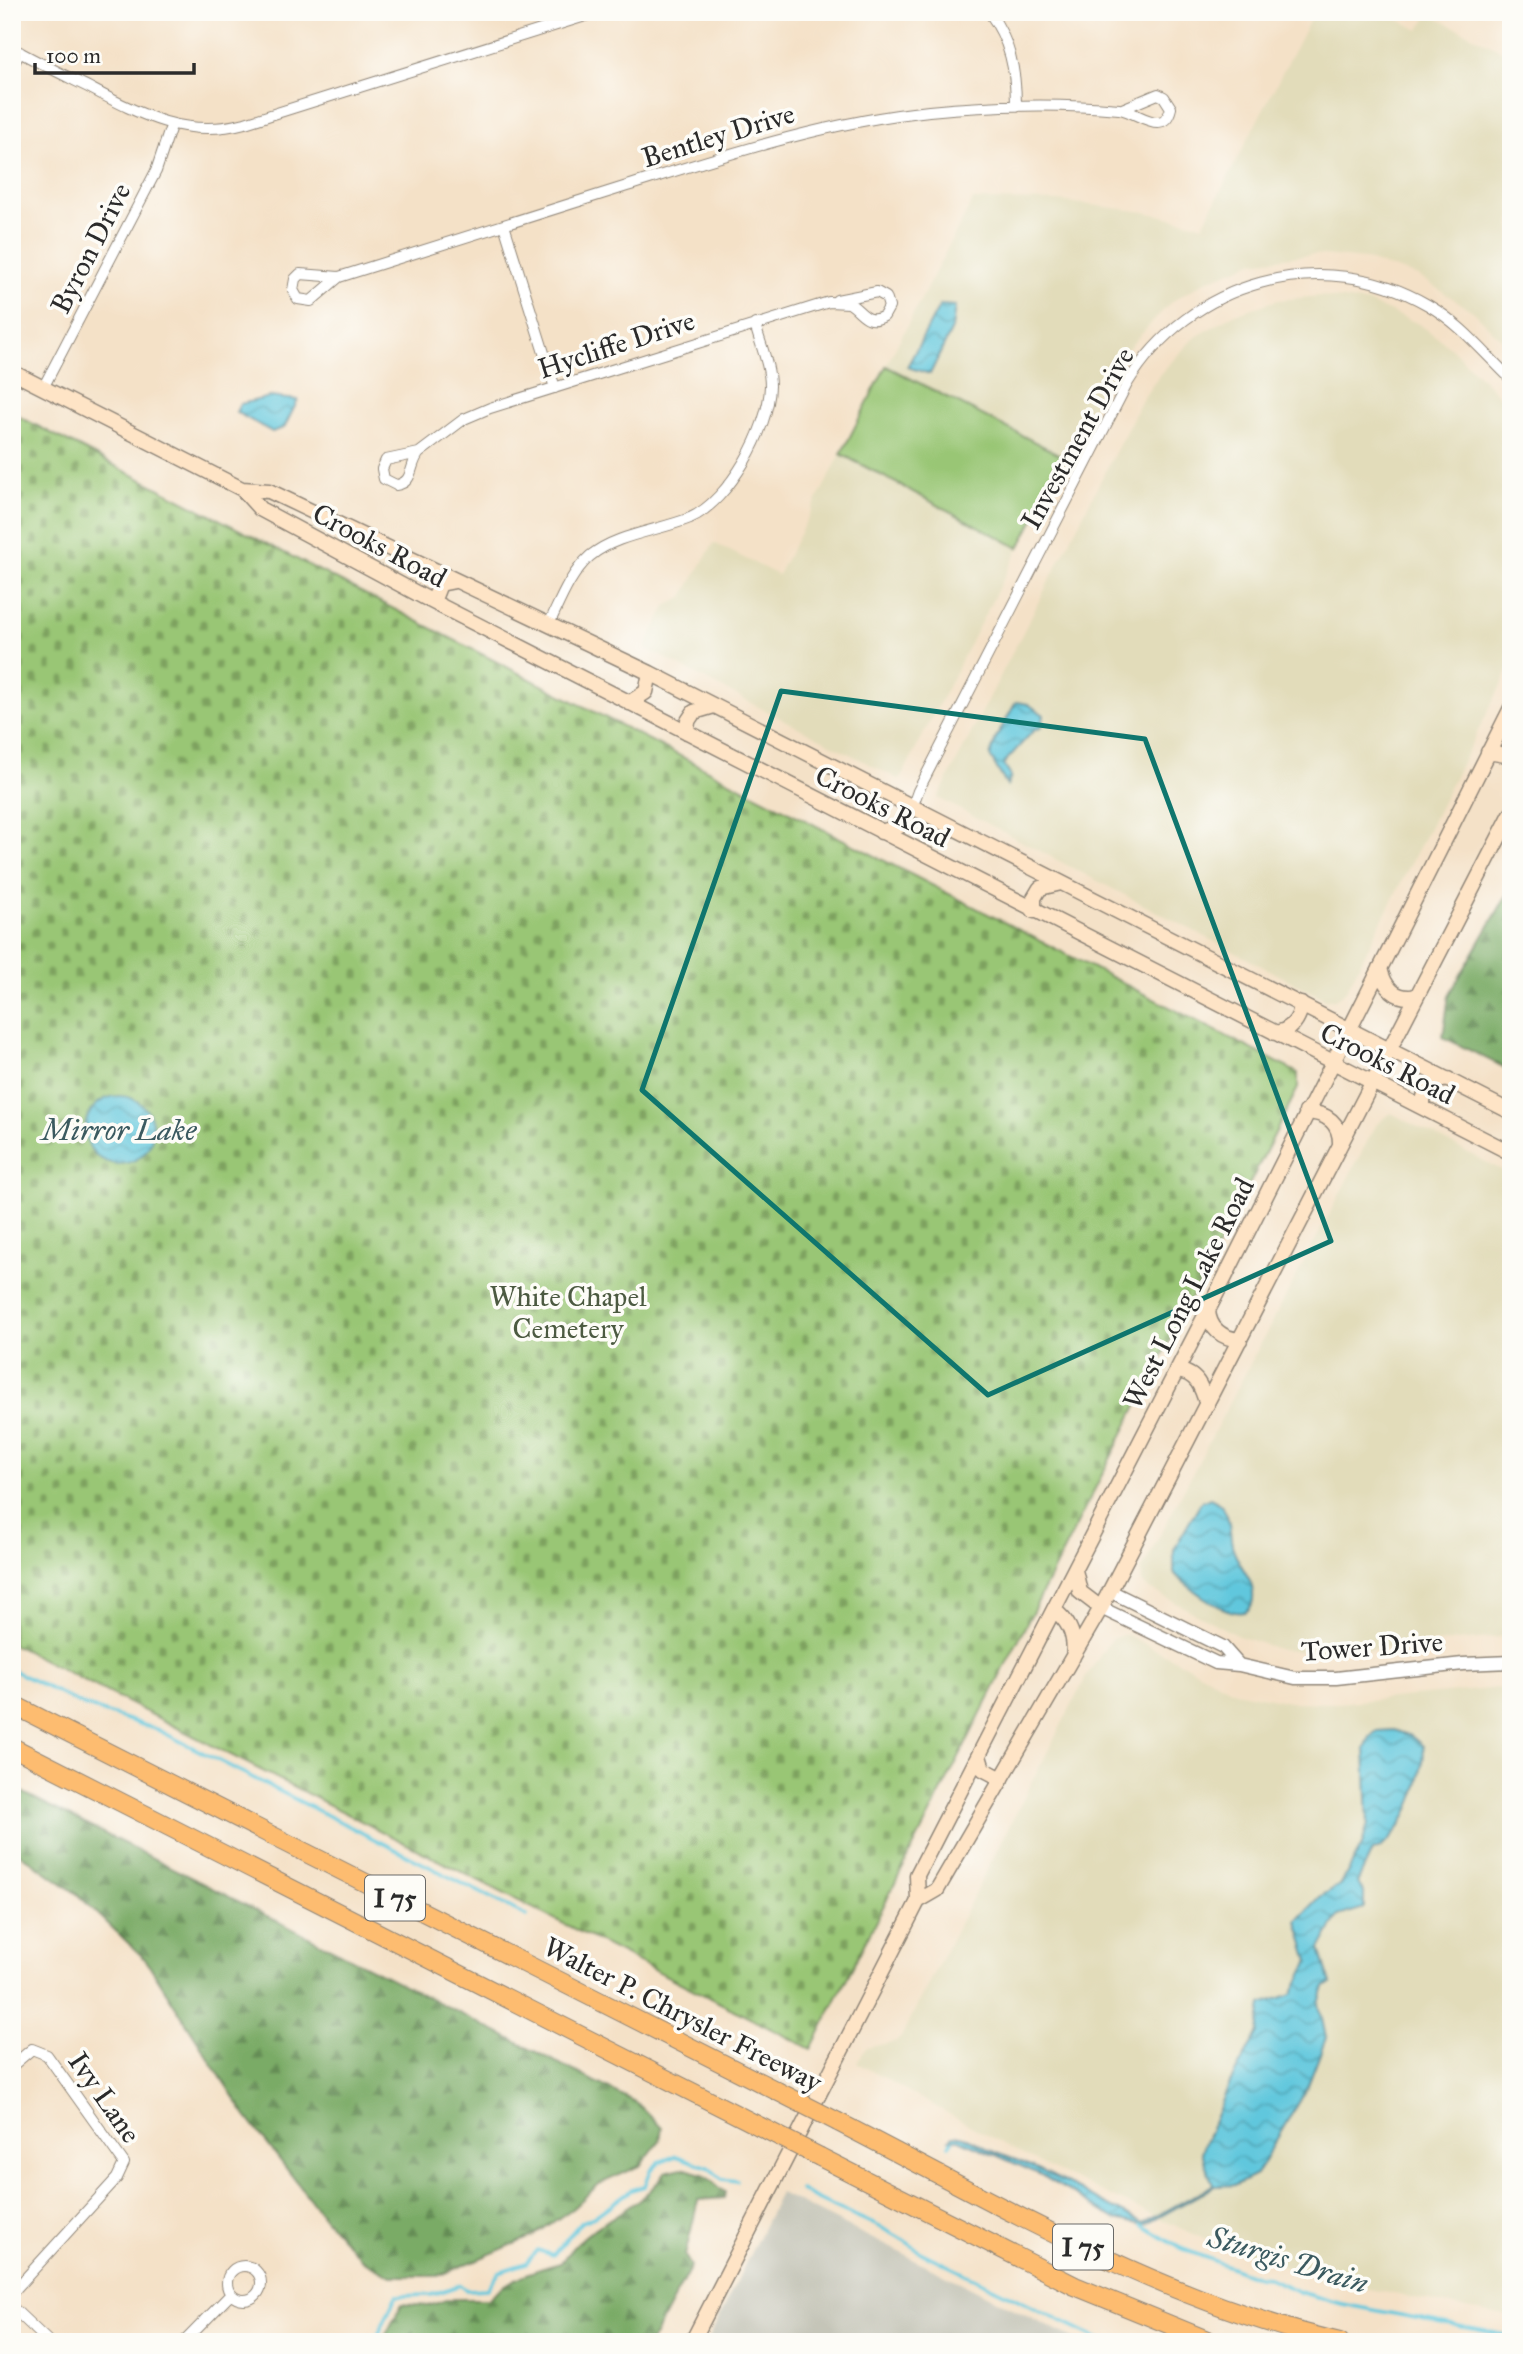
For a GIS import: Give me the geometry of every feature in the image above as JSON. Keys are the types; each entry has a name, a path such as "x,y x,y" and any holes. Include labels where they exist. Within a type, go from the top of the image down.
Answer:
{"highway":[{"name":"Walter P. Chrysler Freeway","path":"12,1704 1103,2257 1198,2297 1299,2332 1340,2342"},
{"name":"I 75","path":"12,1747 1075,2286 1212,2342"}],"main road":[{"name":"Crooks Road","path":"12,372 242,489 260,509 433,602 1511,1153"},
{"name":"Crooks Road","path":"242,489 269,491 650,673 1511,1112"},
{"path":"433,602 440,584 456,581"},
{"path":"629,703 646,692 650,673"},
{"path":"687,732 688,721 694,712 714,706"},
{"name":"West Long Lake Road","path":"692,2342 918,1901 917,1875 1177,1371 1511,708"},
{"path":"1488,752 1511,756"},
{"path":"881,832 900,826 912,808"},
{"name":"West Long Lake Road","path":"918,1901 937,1890 1101,1608 1511,814"},
{"path":"1034,911 1034,898 1040,888 1062,883"},
{"path":"1380,968 1382,978 1392,992 1404,997 1417,996"},
{"path":"1275,1033 1294,1024 1301,1004"},
{"path":"1423,1108 1424,1096 1430,1087 1448,1079"},
{"path":"1306,1112 1324,1115 1333,1121 1339,1132 1340,1146"},
{"path":"1208,1310 1210,1322 1218,1332 1240,1340"},
{"path":"1177,1371 1188,1373 1196,1380 1207,1405"},
{"path":"1074,1570 1080,1592 1101,1608"},
{"path":"1054,1610 1070,1628 1073,1658"},
{"path":"979,1756 983,1769 1002,1779"}],"street":[{"path":"12,67 16,50 139,113 172,126 206,130 237,125 598,12"},
{"path":"989,12 1003,34 1012,61 1016,105"},
{"name":"Bentley Drive","path":"339,277 726,155 831,126 929,111 1016,105 1122,109 1153,123 1165,120 1171,108 1164,97 1157,94 1122,109"},
{"name":"Byron Drive","path":"43,388 156,171 172,126"},
{"path":"504,225 555,387"},
{"name":"Investment Drive","path":"912,808 923,780 1127,384 1150,350 1189,315 1230,292 1268,279 1312,274 1363,279 1407,294 1440,312 1461,328 1511,379"},
{"name":"Hycliffe Drive","path":"419,453 464,419 555,387 755,324 837,300 877,292 886,297 889,307 884,316 869,320 849,303 837,300"},
{"path":"549,624 572,578 593,555 612,544 701,513 726,490 767,408 770,379 755,324"},
{"name":"Tower Drive","path":"1110,1591 1223,1647 1239,1665"},
{"name":"Tower Drive","path":"1101,1608 1216,1663 1239,1665 1279,1675 1314,1679 1463,1664 1511,1662"},
{"name":"Ivy Lane","path":"12,2066 32,2049 47,2055 124,2163 117,2178 12,2293"},
{"path":"184,2342 231,2294"},
{"path":"12,2308 50,2342"}],"highlighted area":[{"path":"781,691 1145,739 1331,1241 988,1395 642,1090"}],"shaded area":[{"path":"1314,12 1383,12 1419,30 1429,14 1511,55 1511,349 1474,312 1418,276 1364,259 1314,254 1253,262 1206,281 1171,302 1125,352 1066,458 886,366 973,200 1059,201 1145,212 1203,225"},
{"path":"1320,296 1370,303 1419,324 1449,346 1511,407 1511,666 1346,991 1334,1000 1325,999 938,798 1142,400 1160,374 1193,339 1232,315 1278,300"},
{"path":"841,454 1019,548 900,780 645,648 666,606 682,598 714,543 778,575"},
{"path":"1391,1113 1511,1175 1511,1636 1329,1653 1281,1650 1236,1635 1146,1587 1142,1582 1141,1571 1376,1125"},
{"path":"1126,1634 1235,1691 1290,1702 1337,1703 1511,1687 1511,2317 1318,2279 1191,2233 1025,2156 857,2063 866,2048 897,2041 901,2037 1086,1677 1111,1639"},
{"path":"780,2193 1081,2342 707,2342"}],"green space":[{"path":"886,366 1066,458 1019,548 841,454"},
{"name":"White Chapel Cemetery","path":"12,413 1298,1073 1298,1088 811,2049 12,1644"},
{"path":"1511,888 1511,1071 1443,1037 1449,995"},
{"path":"12,1787 637,2103 662,2128 660,2140 640,2166 599,2184 573,2208 533,2236 438,2276 391,2276 362,2260 326,2220 245,2115 146,1960 77,1894 12,1848"},
{"path":"682,2168 703,2174 725,2192 724,2198 698,2200 685,2256 691,2266 651,2342 382,2342 402,2304 429,2306 449,2299 488,2299 522,2276 561,2263 572,2248 600,2225 642,2197 655,2186 665,2172"}],"water":[{"path":"940,305 955,306 952,329 930,374 907,367"},
{"path":"270,397 298,400 284,428 272,432 236,412 240,404"},
{"path":"1016,702 1028,704 1044,715 1042,727 1033,731 1003,764 1011,776 1007,786 990,756 996,738"},
{"name":"Mirror Lake","path":"119,1096 132,1099 143,1106 150,1117 153,1130 150,1143 143,1154 132,1161 119,1164 106,1161 95,1154 88,1143 85,1130 88,1117 95,1106 106,1099"},
{"path":"1210,1498 1218,1502 1226,1513 1235,1555 1253,1592 1249,1609 1240,1613 1215,1604 1174,1573 1174,1549 1201,1502"},
{"path":"1394,1730 1411,1736 1423,1746 1417,1790 1393,1836 1383,1846 1372,1851 1357,1883 1364,1892 1364,1908 1338,1916 1320,1949 1331,1984 1324,1987 1319,2004 1326,2038 1308,2085 1256,2175 1236,2185 1215,2186 1145,2225 1115,2219 1039,2174 959,2139 950,2139 953,2135 972,2140 996,2153 1039,2169 1144,2223 1213,2185 1201,2152 1230,2083 1258,2032 1262,2004 1292,1994 1309,1961 1297,1921 1321,1896 1341,1884 1362,1845 1368,1824 1365,1748 1370,1737 1377,1731"}],"waterway":[{"path":"12,1670 83,1705 158,1730 527,1916"},
{"name":"Sturgis Drain","path":"949,2145 952,2141"},
{"name":"Sturgis Drain","path":"375,2342 396,2296 431,2295 460,2285 466,2290 487,2289 499,2272 526,2263 537,2250 553,2255 581,2222 594,2217 631,2190 645,2186 651,2170 659,2162 676,2156 708,2167 722,2179 737,2181"},
{"path":"800,2190 879,2226 920,2252 1105,2342"},
{"name":"Sturgis Drain","path":"1142,2225 1180,2248 1257,2277 1269,2278 1299,2292 1342,2304 1511,2336"}]}
